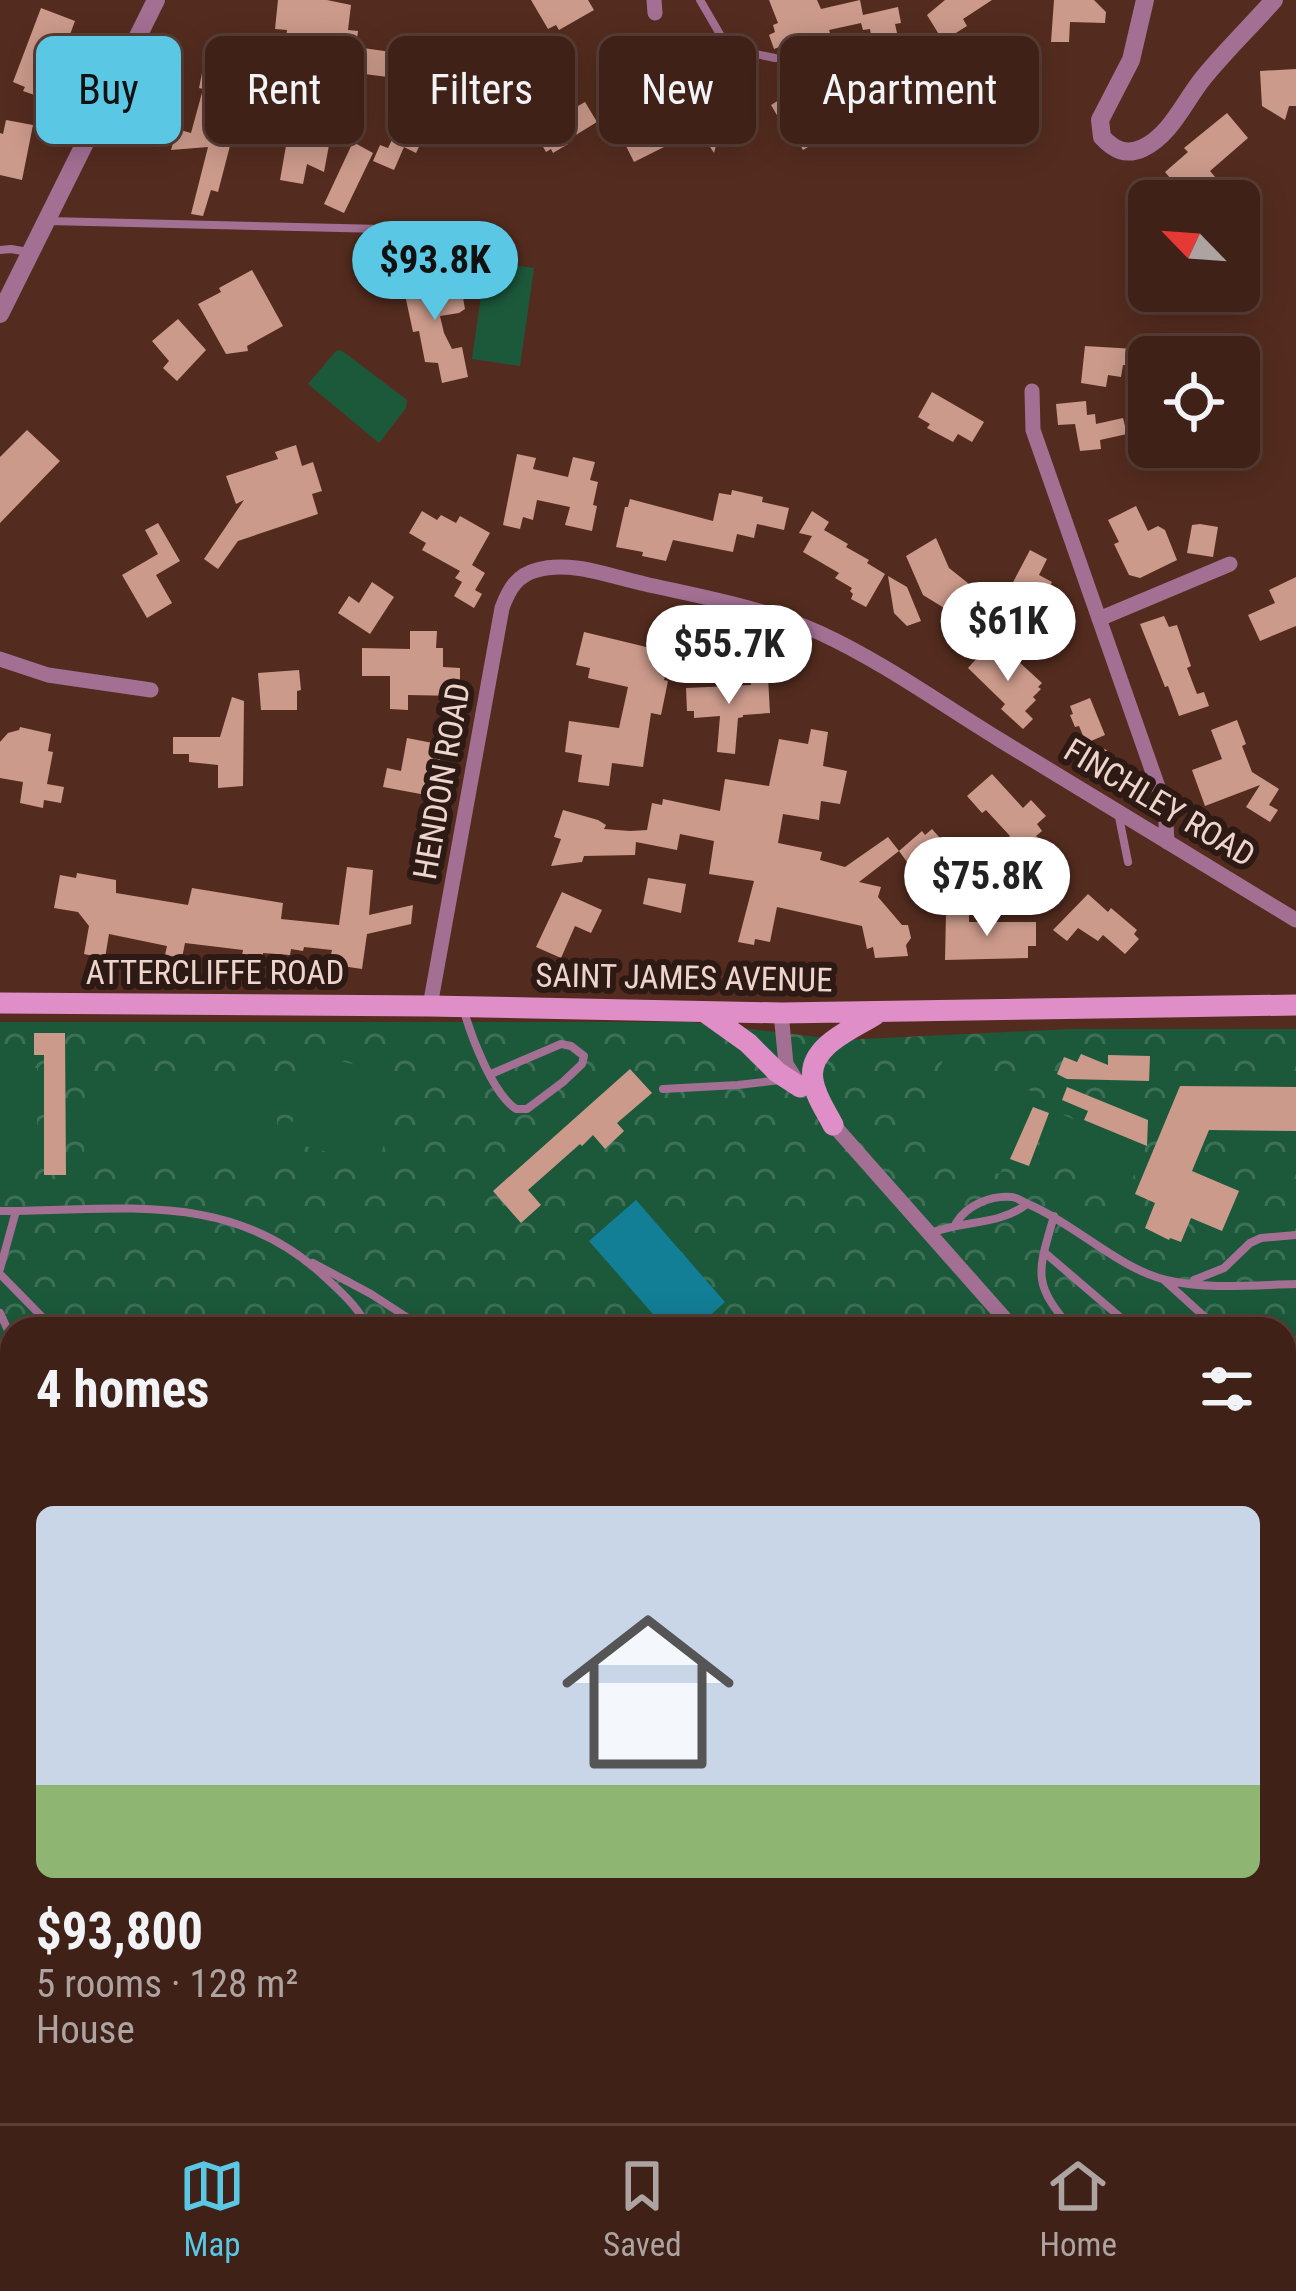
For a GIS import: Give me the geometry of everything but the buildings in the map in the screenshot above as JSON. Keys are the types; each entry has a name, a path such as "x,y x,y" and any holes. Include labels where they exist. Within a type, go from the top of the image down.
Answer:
{"main road":[{"name":"ATTERCLIFFE ROAD","path":"0,1003 430,1006"},
{"name":"SAINT JAMES AVENUE","path":"430,1006 781,1013 1296,1006"},
{"path":"705,1012 794,1083"},
{"path":"833,1125 814,1087 814,1065 830,1041 881,1012"}],"street":[{"path":"0,314 156,0"},
{"path":"1145,0 1131,60 1100,120 1102,137 1124,152 1138,151 1153,142 1274,0"},
{"path":"1032,391 1033,430 1165,807 1167,842"},
{"path":"1100,619 1230,564"},
{"name":"FINCHLEY ROAD","path":"526,574 570,568 718,600 820,633 1296,920"},
{"name":"HENDON ROAD","path":"430,1006 502,608 510,589 526,574"},
{"path":"0,659 48,675 151,690"},
{"path":"781,1013 786,1064 794,1083 1003,1317"}],"lane":[{"path":"700,0 722,36 741,51 780,58"},
{"path":"46,221 383,230 403,238 424,258"},
{"path":"0,250 31,252"},
{"path":"1118,812 1128,862"},
{"path":"462,1007 472,1037 491,1074 507,1102 521,1110 563,1082 584,1056 561,1044 491,1074"},
{"path":"663,1089 794,1083"},
{"path":"956,1223 977,1203 1014,1197 1163,1279 1221,1286 1296,1284"},
{"path":"929,1233 956,1223 972,1225 1012,1215 1027,1204"},
{"path":"0,1211 201,1213 258,1231 405,1317"},
{"path":"16,1211 0,1271 43,1317"},
{"path":"1054,1216 1040,1266 1042,1285 1061,1317"},
{"path":"1187,1282 1214,1274 1261,1238 1296,1235"},
{"path":"1044,1252 1120,1317"},
{"path":"306,1259 362,1317"},
{"path":"1163,1279 1205,1317"}],"green space":[{"path":"486,261 534,268 520,366 472,359"},
{"path":"341,350 407,400 379,443 308,384"},
{"path":"0,1022 690,1022 843,1040 1071,1029 1296,1029 1296,1317 0,1317"},
{"path":"312,1053 402,1078 378,1166 287,1141"},
{"path":"945,1055 1033,1092 1000,1174 911,1138"},
{"path":"0,1068 37,1068 37,1172 0,1173"},
{"path":"85,1072 277,1072 277,1163 84,1164"},
{"path":"1054,1111 1145,1150 1126,1193 1035,1155"}],"water":[{"path":"636,1200 725,1302 708,1317 656,1317 589,1241"}]}
